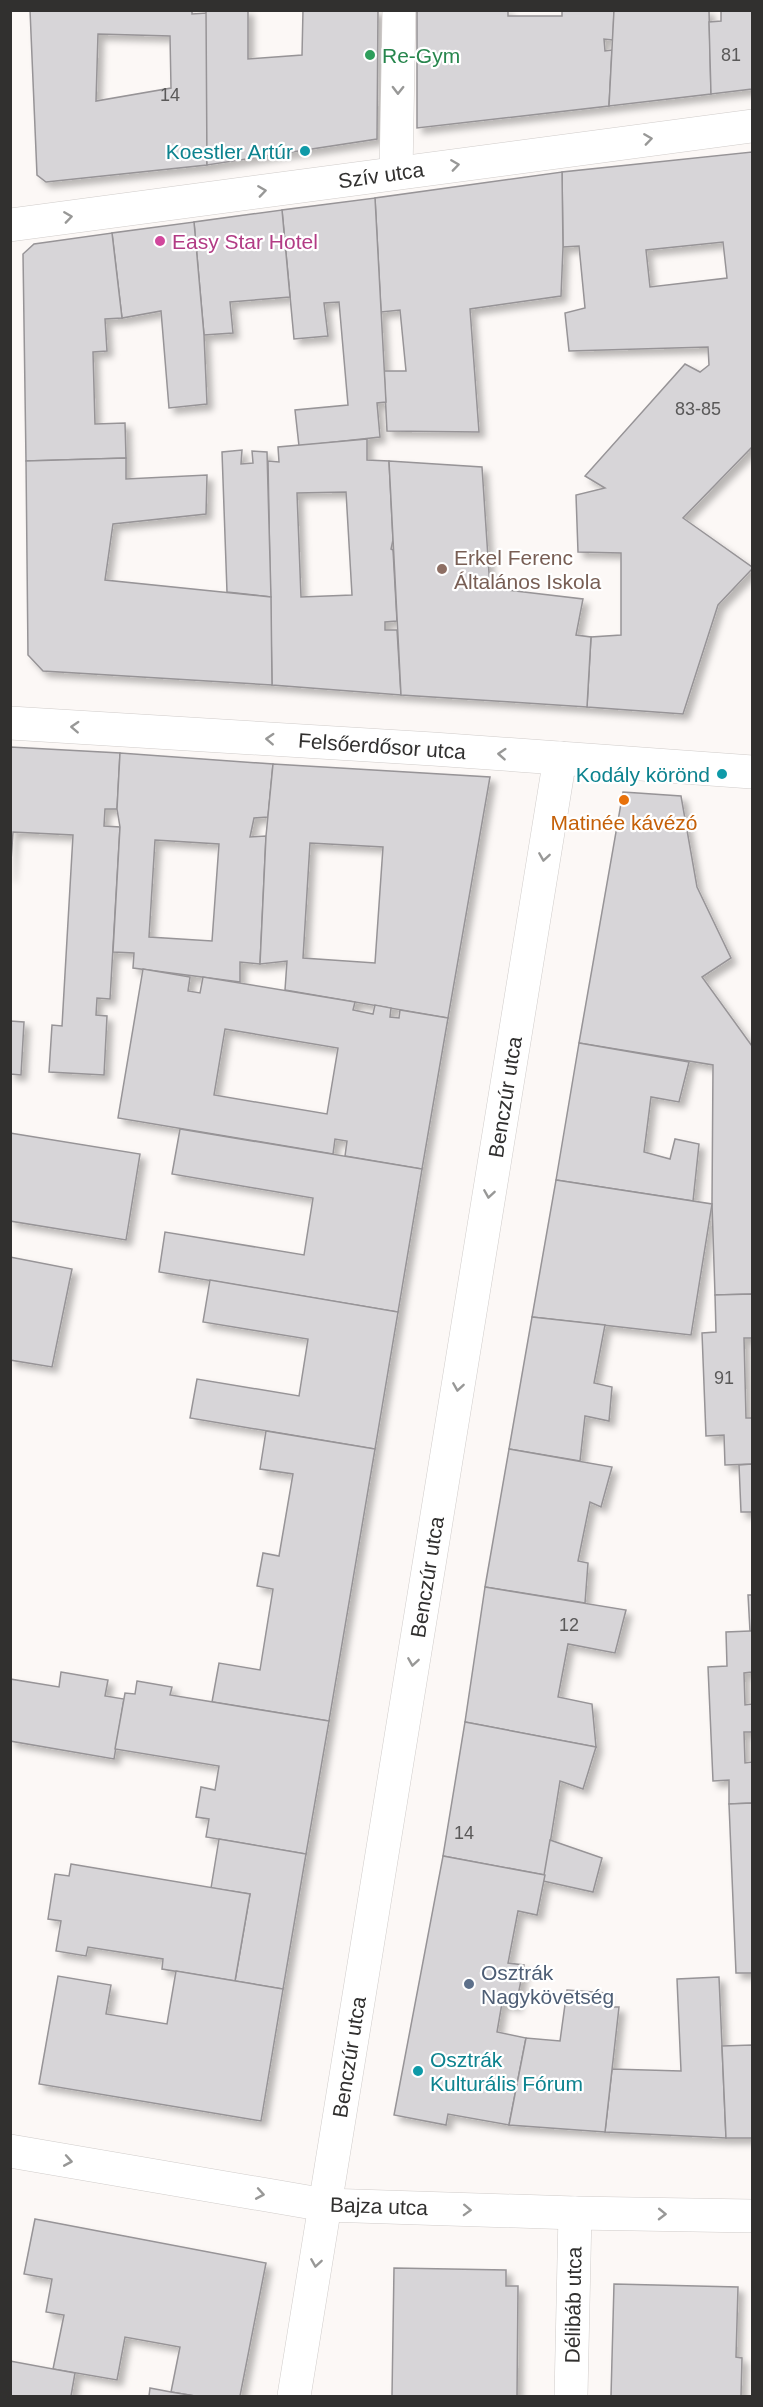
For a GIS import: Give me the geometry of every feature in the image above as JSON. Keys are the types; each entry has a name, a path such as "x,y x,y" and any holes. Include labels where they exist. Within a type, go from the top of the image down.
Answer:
{"street":[{"path":"396,173 399,10"},
{"name":"Szív utca","path":"10,225 753,126"},
{"name":"Felsőerdősor utca","path":"10,723 753,772"},
{"name":"Benczúr utca","path":"294,2397 560,758"},
{"name":"Bajza utca","path":"10,2151 325,2205 753,2216"},
{"name":"Délibáb utca","path":"571,2397 575,2213"}],"building":[{"path":"30,10 192,10 192,14 207,13 207,165 46,182 37,175","holes":["98,34 170,36 171,88 96,101"]},
{"path":"206,10 248,10 248,59 302,55 303,10 378,10 377,139 207,165"},
{"path":"417,10 508,10 508,16 562,16 562,10 614,10 613,40 604,39 605,51 612,50 609,106 417,128"},
{"path":"614,10 709,10 711,94 609,106"},
{"path":"721,10 752,10 752,89 711,94 709,22 721,21"},
{"path":"752,152 752,447 683,518 752,569 718,605 683,714 587,707 591,637 621,635 621,553 578,552 576,495 605,488 585,476 685,364 700,372 709,365 708,347 569,351 565,313 585,308 579,246 563,247 562,172","holes":["723,242 727,278 650,287 646,250"]},
{"path":"562,172 561,296 470,309 479,432 387,431 384,371 406,371 400,310 381,312 375,198"},
{"path":"375,198 386,402 377,403 380,437 299,446 295,410 348,405 339,302 324,303 328,336 294,339 282,210"},
{"path":"282,210 290,297 230,302 233,333 204,335 194,222"},
{"path":"194,222 204,335 207,404 169,408 161,311 122,318 112,233"},
{"path":"112,233 122,318 105,319 107,351 93,352 95,424 125,423 126,458 26,461 23,254 34,244"},
{"path":"367,439 367,460 389,461 393,540 391,549 393,550 397,621 385,622 385,630 397,630 401,695 272,685 268,461 279,462 278,447","holes":["346,492 352,595 301,597 297,493"]},
{"path":"242,450 241,464 253,463 252,451 267,452 271,597 227,592 222,452"},
{"path":"126,458 126,479 207,475 206,514 113,524 105,580 271,597 272,685 43,671 28,655 26,461"},
{"name":"Erkel Ferenc Általános Iskola","path":"389,461 482,467 490,588 583,599 576,635 591,637 587,707 401,695"},
{"path":"10,747 120,753 117,809 105,809 104,826 120,827 110,999 97,998 96,1015 107,1016 104,1075 49,1072 52,1025 62,1026 73,835 13,832 10,877"},
{"path":"120,753 273,764 268,817 254,818 250,837 266,836 260,964 240,962 240,982 133,968 134,953 113,952 120,827 117,809","holes":["155,840 219,844 212,941 149,937"]},
{"path":"273,764 490,777 448,1018 285,990 287,961 260,964 266,836","holes":["310,843 383,847 375,963 303,958"]},
{"path":"623,792 681,796 697,887 731,958 702,977 752,1046 752,1294 715,1295 712,1204 713,1065 579,1043"},
{"path":"143,969 190,977 188,991 200,993 203,977 355,1002 353,1010 373,1014 375,1005 391,1008 390,1017 399,1018 400,1010 448,1018 422,1169 345,1156 347,1141 335,1139 333,1154 118,1118","holes":["225,1029 338,1048 327,1114 214,1095"]},
{"path":"10,1021 24,1022 21,1075 10,1074"},
{"path":"579,1043 689,1062 679,1102 651,1097 644,1152 670,1159 675,1139 699,1144 693,1201 556,1180"},
{"path":"180,1129 422,1169 398,1312 159,1272 165,1232 304,1255 313,1198 172,1174"},
{"path":"10,1133 140,1154 126,1240 10,1221"},
{"path":"556,1180 712,1204 691,1335 532,1317"},
{"path":"10,1257 72,1269 52,1367 10,1360"},
{"path":"210,1280 398,1312 375,1449 190,1418 197,1379 299,1396 308,1339 203,1322"},
{"path":"752,1294 752,1338 744,1338 746,1418 752,1418 752,1464 725,1465 724,1435 706,1436 702,1333 716,1332 715,1295"},
{"path":"532,1317 605,1325 594,1383 612,1387 609,1421 585,1416 580,1461 509,1449"},
{"path":"266,1431 375,1449 329,1721 212,1702 219,1663 260,1670 273,1589 257,1586 263,1553 279,1556 293,1474 260,1469"},
{"path":"509,1449 612,1467 601,1507 590,1502 578,1561 588,1563 585,1603 485,1587"},
{"path":"752,1464 752,1512 741,1512 739,1465"},
{"path":"485,1587 626,1610 615,1653 568,1644 558,1697 592,1704 596,1747 465,1722"},
{"path":"748,1595 752,1595 752,1631 750,1631"},
{"path":"752,1631 752,1672 744,1673 745,1705 752,1704 752,1732 744,1732 745,1763 752,1762 752,1803 729,1804 729,1780 713,1781 708,1667 727,1666 726,1632"},
{"path":"61,1672 108,1680 105,1696 124,1699 114,1759 10,1741 10,1679 59,1687"},
{"path":"137,1681 172,1687 170,1695 329,1721 306,1854 206,1837 209,1819 196,1817 201,1787 215,1790 219,1766 115,1749 125,1693 135,1694"},
{"path":"465,1722 596,1747 583,1789 560,1781 545,1875 443,1856"},
{"path":"752,1803 752,1973 736,1973 729,1804"},
{"path":"219,1839 306,1854 283,1989 235,1981 250,1894 211,1888"},
{"path":"550,1840 602,1858 593,1892 543,1881"},
{"name":"Osztrák Nagykövetség","path":"443,1856 545,1875 537,1915 518,1911 508,1963 524,1965 516,2006 502,2003 497,2032 526,2038 509,2125 448,2114 446,2125 394,2115"},
{"path":"71,1864 250,1894 235,1981 162,1969 163,1959 88,1947 86,1956 56,1951 61,1921 48,1919 55,1874 69,1876"},
{"path":"176,1971 283,1989 261,2121 39,2084 58,1976 111,1985 106,2014 167,2024"},
{"path":"719,1977 726,2138 605,2132 612,2069 681,2071 677,1979"},
{"path":"567,1990 606,1993 604,2007 619,2007 605,2132 509,2125 526,2038 560,2041"},
{"path":"752,2045 752,2138 726,2138 722,2046"},
{"path":"35,2219 266,2263 240,2396 195,2396 171,2392 180,2347 125,2337 117,2380 53,2369 64,2315 46,2312 52,2279 24,2274"},
{"path":"394,2268 506,2270 506,2286 518,2286 517,2396 392,2396"},
{"path":"614,2284 738,2287 736,2357 742,2358 741,2396 611,2396"},
{"path":"10,2361 75,2373 71,2396 10,2396"},
{"path":"150,2388 171,2392 195,2396 149,2396"}],"place":[{"name":"Re-Gym","path":"370,55"},
{"name":"Koestler Artúr","path":"305,151"},
{"name":"Easy Star Hotel","path":"160,241"},
{"name":"Erkel Ferenc Általános Iskola","path":"442,569"},
{"name":"Kodály körönd","path":"722,774"},
{"name":"Matinée kávézó","path":"624,800"},
{"name":"Osztrák Nagykövetség","path":"469,1984"},
{"name":"Osztrák Kulturális Fórum","path":"418,2071"}]}
